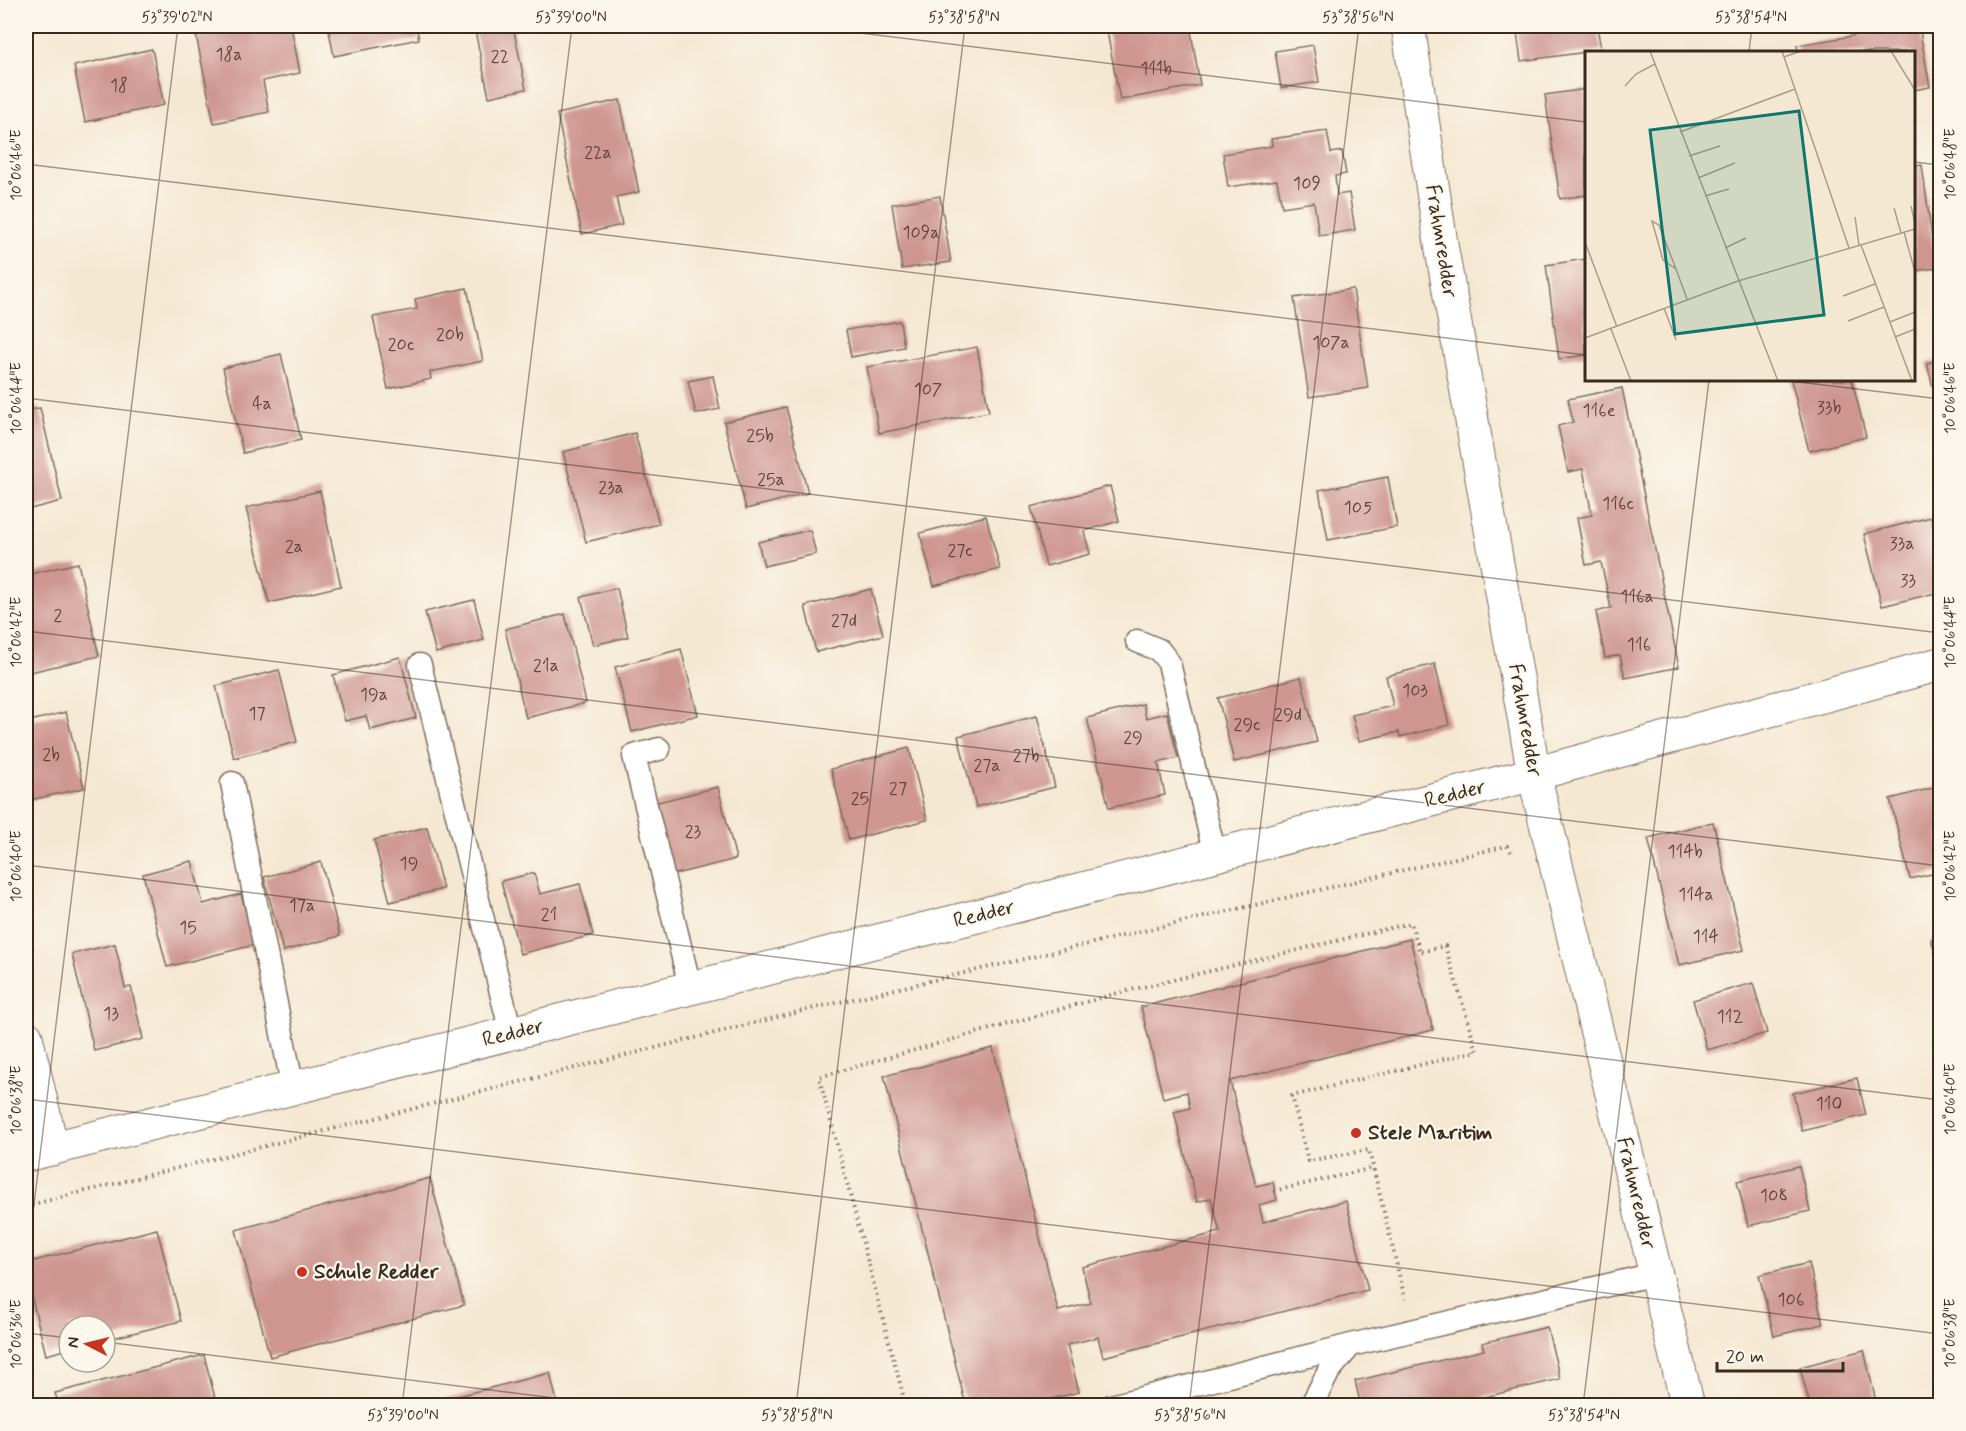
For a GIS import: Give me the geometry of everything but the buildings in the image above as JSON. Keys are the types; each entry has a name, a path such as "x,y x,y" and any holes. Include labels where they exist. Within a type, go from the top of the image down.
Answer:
{"street":[{"name":"Frahmredder","path":"1408,26 1444,261 1534,774 1688,1406"},
{"name":"Redder","path":"39,1152 1534,774 1941,664"},
{"path":"26,1037 39,1152"}],"lane":[{"path":"1137,641 1160,650 1169,663 1215,855"},
{"path":"420,665 511,1033"},
{"path":"659,749 634,756 690,987"},
{"path":"232,783 292,1089"},
{"path":"1111,1406 1351,1345 1655,1274"},
{"path":"1311,1406 1329,1371 1351,1345"}],"path":[{"path":"26,1206 806,1010 1507,846 1522,871 1557,863"},
{"path":"906,1406 819,1077 1118,993 1411,923 1420,952 1445,946 1477,1050 1292,1096 1308,1161 1369,1150 1413,1331"},
{"path":"1274,1191 1374,1168"}],"place":[{"name":"Stele Maritim","path":"1356,1133"},
{"name":"Schule Redder","path":"302,1272"}]}
